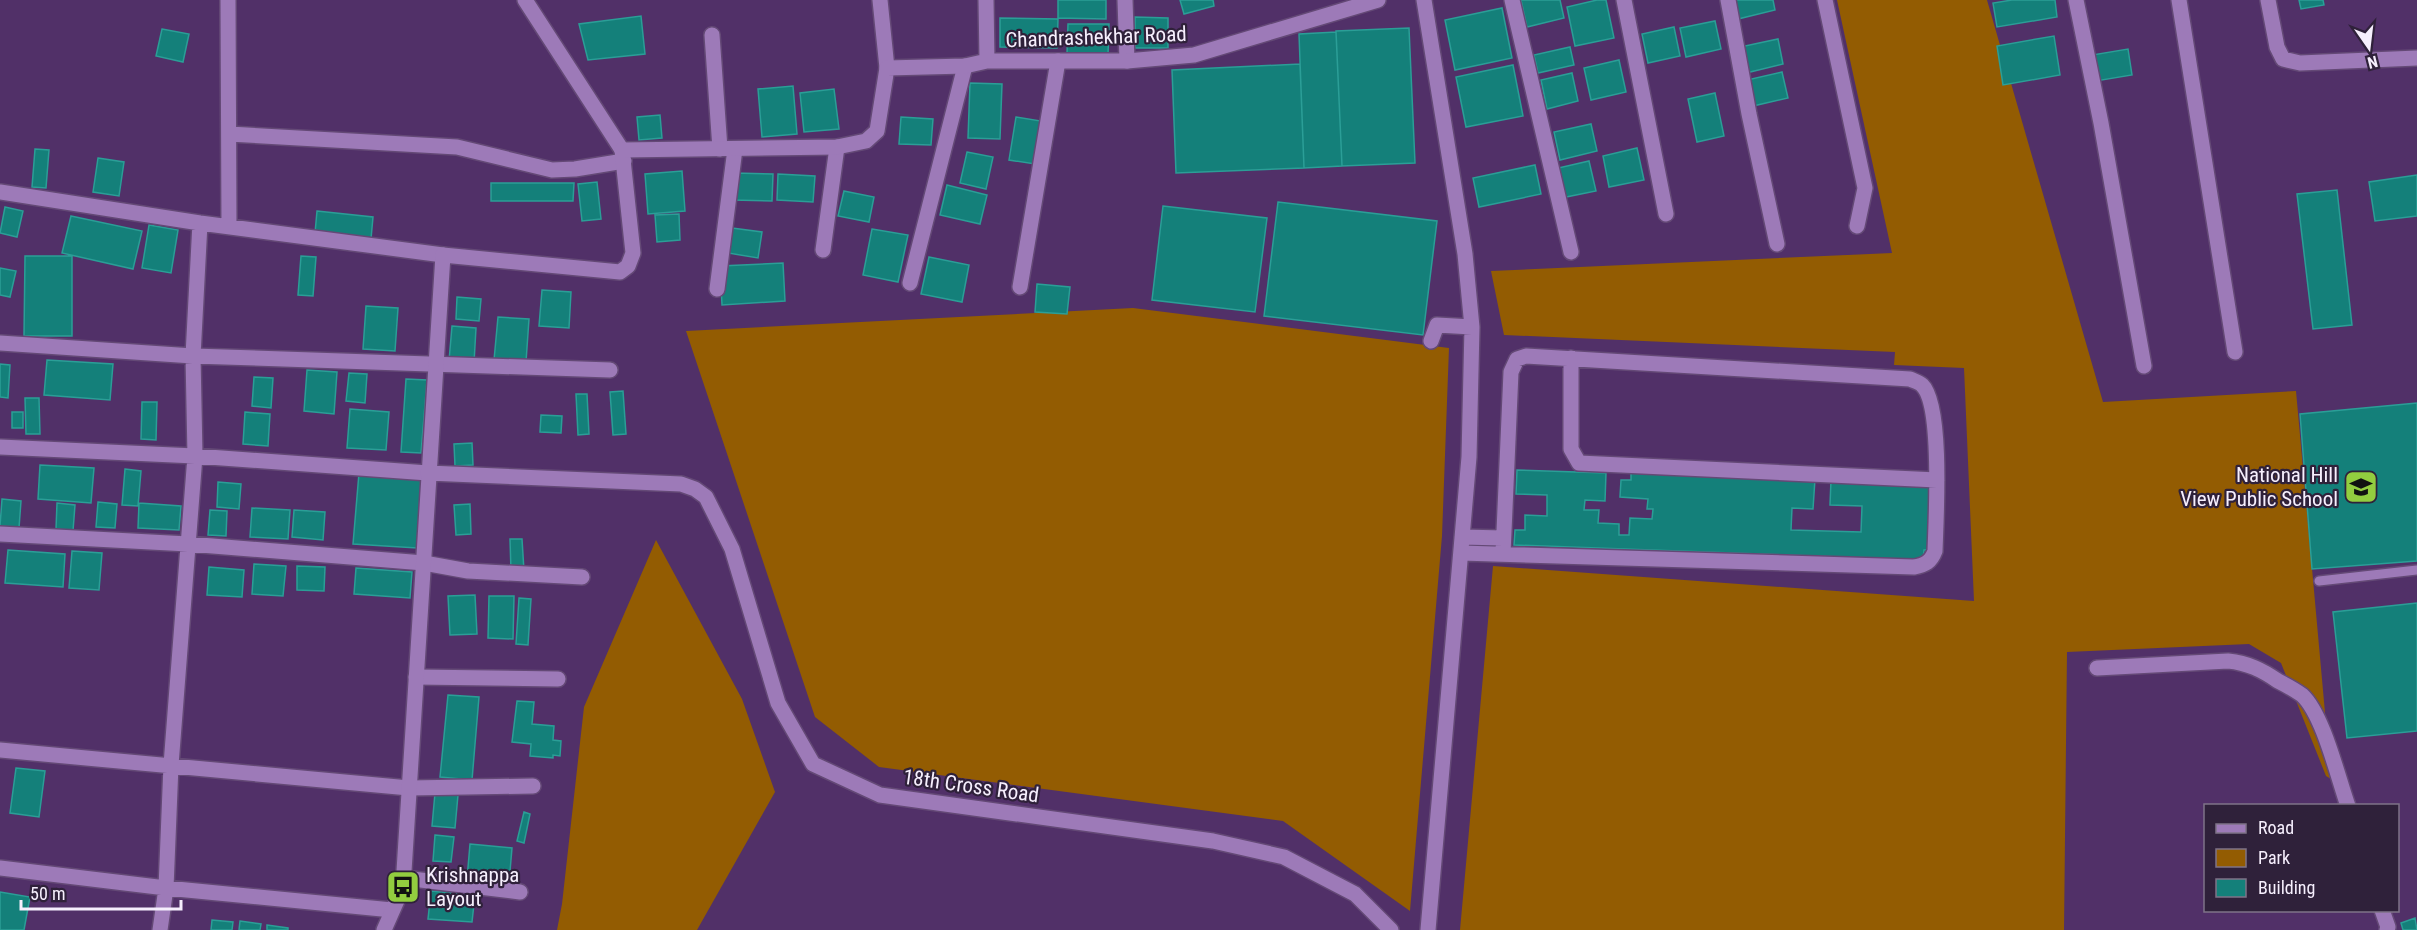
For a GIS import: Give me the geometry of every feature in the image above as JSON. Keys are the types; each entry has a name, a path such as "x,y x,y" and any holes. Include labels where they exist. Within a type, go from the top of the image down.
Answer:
{"street":[{"path":"228,0 229,227"},
{"path":"0,192 200,223 443,255 620,272 628,266 633,254 623,155 525,0"},
{"path":"229,134 457,147 552,170 575,169 623,155 727,149 837,147 867,141 877,131 887,68 880,0"},
{"path":"986,0 987,61"},
{"path":"1125,0 1127,61"},
{"name":"Chandrashekhar Road","path":"887,68 965,66 987,61 1194,60 1378,0"},
{"path":"1424,0 1458,253 1472,327 1469,456 1428,930"},
{"path":"1512,0 1571,252"},
{"path":"1624,0 1666,214"},
{"path":"1728,0 1749,114 1777,244"},
{"path":"1825,0 1865,188 1857,226"},
{"path":"2076,0 2101,123 2144,366"},
{"path":"2179,0 2235,352"},
{"path":"2268,0 2277,47 2283,59 2300,63 2417,58"},
{"path":"712,35 727,149 717,289"},
{"path":"1020,287 1058,61"},
{"path":"910,283 965,66"},
{"path":"823,250 837,147"},
{"path":"160,930 166,888 171,765 195,456 193,356 200,223"},
{"path":"384,930 403,887 404,878 443,255"},
{"path":"1431,340 1437,325 1472,327"},
{"path":"0,343 193,356 435,366 610,370"},
{"path":"1461,553 1924,565 1932,559 1935,551 1937,480 1933,411 1930,398 1921,384 1910,379 1571,358 1526,356 1517,359 1511,372 1503,554"},
{"path":"1571,358 1571,449 1579,463 1937,480"},
{"path":"0,447 195,456 428,473"},
{"name":"18th Cross Road","path":"428,473 681,484 695,489 706,497 732,549 778,703 813,765 880,795 1213,841 1284,856 1356,894 1392,930"},
{"path":"0,534 188,544 424,563 468,571 582,577"},
{"path":"1462,537 1503,538"},
{"path":"2097,668 2228,661 2259,668 2303,696 2312,709 2322,727 2347,804"},
{"path":"416,677 558,679"},
{"path":"0,750 409,788 533,786"},
{"path":"0,868 166,888 392,910"},
{"path":"404,878 520,892"},
{"path":"2383,912 2387,930"}],"lane":[{"path":"2319,581 2417,570"}],"green space":[{"path":"1837,0 1987,0 2103,402 2296,391 2331,779 2326,776 2281,663 2249,644 2067,652 2064,930 1460,930 1493,566 1974,601 1964,368 1894,365 1895,352 1504,335 1491,271 1892,253"},
{"path":"1133,308 1449,348 1442,536 1410,911 1283,821 879,767 815,717 686,331"},
{"path":"656,540 742,699 775,792 697,930 557,930 562,904 584,707"}],"building":[{"path":"1058,0 1106,0 1106,19 1058,18"},
{"path":"1180,0 1213,0 1214,6 1184,14"},
{"path":"1521,0 1560,0 1564,18 1527,27"},
{"path":"1606,0 1614,38 1575,46 1567,7"},
{"path":"1734,0 1773,0 1775,10 1738,19"},
{"path":"2012,0 2055,0 2057,17 1997,27 1993,3"},
{"path":"2299,0 2323,0 2324,5 2301,9"},
{"path":"1502,8 1512,58 1455,70 1445,20"},
{"path":"641,16 645,54 588,60 579,24"},
{"path":"1135,17 1168,18 1168,48 1135,48"},
{"path":"1000,18 1058,19 1057,48 1000,47"},
{"path":"1715,21 1721,49 1686,57 1680,28"},
{"path":"1068,24 1109,24 1108,55 1067,54"},
{"path":"1674,27 1680,56 1648,63 1642,34"},
{"path":"1409,28 1415,163 1342,166 1336,31"},
{"path":"162,29 189,34 183,62 156,56"},
{"path":"1336,32 1342,166 1304,168 1299,34"},
{"path":"2054,36 2060,75 2003,85 1997,46"},
{"path":"1778,39 1783,64 1746,73 1740,47"},
{"path":"1570,47 1574,65 1538,73 1534,55"},
{"path":"2128,49 2132,75 2096,81 2092,55"},
{"path":"1619,60 1626,92 1591,100 1584,68"},
{"path":"1300,64 1304,168 1176,173 1172,70"},
{"path":"1513,65 1523,116 1466,127 1456,77"},
{"path":"1782,72 1788,98 1753,106 1747,80"},
{"path":"1572,73 1578,101 1547,109 1541,80"},
{"path":"970,83 1002,84 1000,139 968,138"},
{"path":"793,86 797,134 762,137 758,89"},
{"path":"834,89 839,129 804,132 800,93"},
{"path":"1715,93 1724,136 1697,142 1688,99"},
{"path":"660,115 662,138 639,140 637,117"},
{"path":"901,117 933,119 931,145 899,144"},
{"path":"1016,117 1041,121 1035,164 1009,160"},
{"path":"1591,124 1597,151 1560,160 1554,132"},
{"path":"1637,148 1644,180 1609,187 1603,156"},
{"path":"35,149 49,150 46,188 32,187"},
{"path":"967,152 993,157 986,189 960,183"},
{"path":"98,158 124,162 119,196 93,192"},
{"path":"1589,161 1596,191 1561,198 1554,169"},
{"path":"1535,165 1541,194 1479,207 1473,178"},
{"path":"682,171 685,211 648,214 645,174"},
{"path":"734,173 773,174 772,201 733,200"},
{"path":"778,174 815,176 813,202 777,200"},
{"path":"2417,175 2417,216 2375,221 2369,182"},
{"path":"597,182 601,219 582,221 578,184"},
{"path":"491,183 574,183 573,201 491,201"},
{"path":"947,185 987,195 980,224 940,215"},
{"path":"2337,190 2352,325 2313,329 2297,194"},
{"path":"844,191 874,197 869,222 838,216"},
{"path":"1278,202 1437,221 1423,335 1264,316"},
{"path":"1163,206 1267,218 1255,312 1152,300"},
{"path":"5,207 23,211 17,237 0,233"},
{"path":"317,211 373,217 371,239 315,233"},
{"path":"679,214 680,240 657,242 655,215"},
{"path":"71,216 142,231 133,269 62,253"},
{"path":"149,225 178,230 171,273 142,268"},
{"path":"732,228 762,232 758,258 728,253"},
{"path":"872,229 908,235 898,282 863,275"},
{"path":"25,256 72,256 72,336 24,336"},
{"path":"301,256 316,257 313,296 298,295"},
{"path":"929,257 969,265 962,302 921,294"},
{"path":"783,263 785,301 722,305 720,266"},
{"path":"0,268 16,271 10,297 0,295"},
{"path":"1037,284 1070,287 1067,314 1035,312"},
{"path":"542,290 571,292 569,328 539,326"},
{"path":"457,297 481,299 479,321 456,319"},
{"path":"366,306 398,308 395,351 363,349"},
{"path":"498,317 529,319 526,362 494,360"},
{"path":"452,326 476,328 474,363 449,361"},
{"path":"47,360 113,364 110,400 44,395"},
{"path":"0,364 10,365 8,398 0,397"},
{"path":"307,370 337,372 334,414 304,411"},
{"path":"349,373 367,374 365,403 346,401"},
{"path":"254,377 273,378 271,408 252,406"},
{"path":"406,379 427,380 421,453 401,452"},
{"path":"623,391 626,434 613,435 610,392"},
{"path":"576,394 587,394 589,434 578,435"},
{"path":"25,398 39,398 40,434 26,434"},
{"path":"142,402 157,402 156,440 141,439"},
{"path":"2417,403 2417,561 2312,569 2300,414"},
{"path":"350,409 389,412 386,450 347,448"},
{"path":"12,412 23,412 23,428 12,428"},
{"path":"245,412 270,414 268,446 243,444"},
{"path":"541,415 562,416 561,433 540,432"},
{"path":"472,443 473,465 455,466 454,444"},
{"path":"40,465 94,468 91,503 38,499"},
{"path":"125,469 141,471 138,506 122,505"},
{"path":"1517,470 1606,473 1605,501 1585,500 1584,510 1599,510 1598,523 1619,524 1619,535 1629,535 1630,518 1652,519 1653,509 1647,509 1648,499 1620,497 1621,480 1631,480 1631,473 1815,479 1813,509 1792,508 1791,530 1861,532 1862,506 1830,505 1831,480 1934,483 1932,550 1924,550 1923,560 1514,545 1515,530 1525,530 1525,515 1547,516 1547,495 1516,494"},
{"path":"359,473 422,478 417,548 353,544"},
{"path":"218,482 241,484 239,509 217,507"},
{"path":"2,499 21,501 19,528 0,526"},
{"path":"98,502 117,504 115,528 96,527"},
{"path":"57,503 75,505 73,531 56,529"},
{"path":"139,503 181,506 179,530 138,528"},
{"path":"470,504 471,534 456,535 454,505"},
{"path":"252,508 290,510 288,539 250,537"},
{"path":"210,510 227,511 226,536 208,535"},
{"path":"294,510 325,512 323,540 292,537"},
{"path":"510,539 522,539 524,571 511,571"},
{"path":"8,550 65,554 63,587 5,583"},
{"path":"72,551 102,553 99,590 69,588"},
{"path":"254,564 286,566 283,596 252,594"},
{"path":"297,566 325,567 324,591 297,590"},
{"path":"209,567 244,570 242,597 207,595"},
{"path":"356,568 412,572 410,598 354,594"},
{"path":"475,595 477,634 450,635 448,596"},
{"path":"489,596 514,596 513,639 488,638"},
{"path":"519,598 531,599 528,645 516,644"},
{"path":"2417,603 2417,731 2347,738 2333,612"},
{"path":"448,695 479,697 472,780 440,777"},
{"path":"517,701 534,702 532,724 554,726 553,740 561,741 560,756 553,755 553,758 530,756 531,744 512,742"},
{"path":"16,768 45,771 39,817 10,813"},
{"path":"435,793 458,795 455,828 432,826"},
{"path":"524,812 530,814 524,843 517,841"},
{"path":"435,835 454,837 451,862 433,861"},
{"path":"470,844 512,848 509,883 467,879"},
{"path":"431,891 475,895 472,922 428,919"},
{"path":"0,892 30,897 24,930 0,930"},
{"path":"2415,918 2417,930 2403,930 2401,923"},
{"path":"212,920 233,922 232,930 211,930"},
{"path":"240,921 261,924 260,930 239,930"},
{"path":"267,925 288,928 288,930 267,930"}],"place":[{"name":"National Hill View Public School","path":"2361,487"},
{"name":"Krishnappa Layout","path":"403,887"}]}
